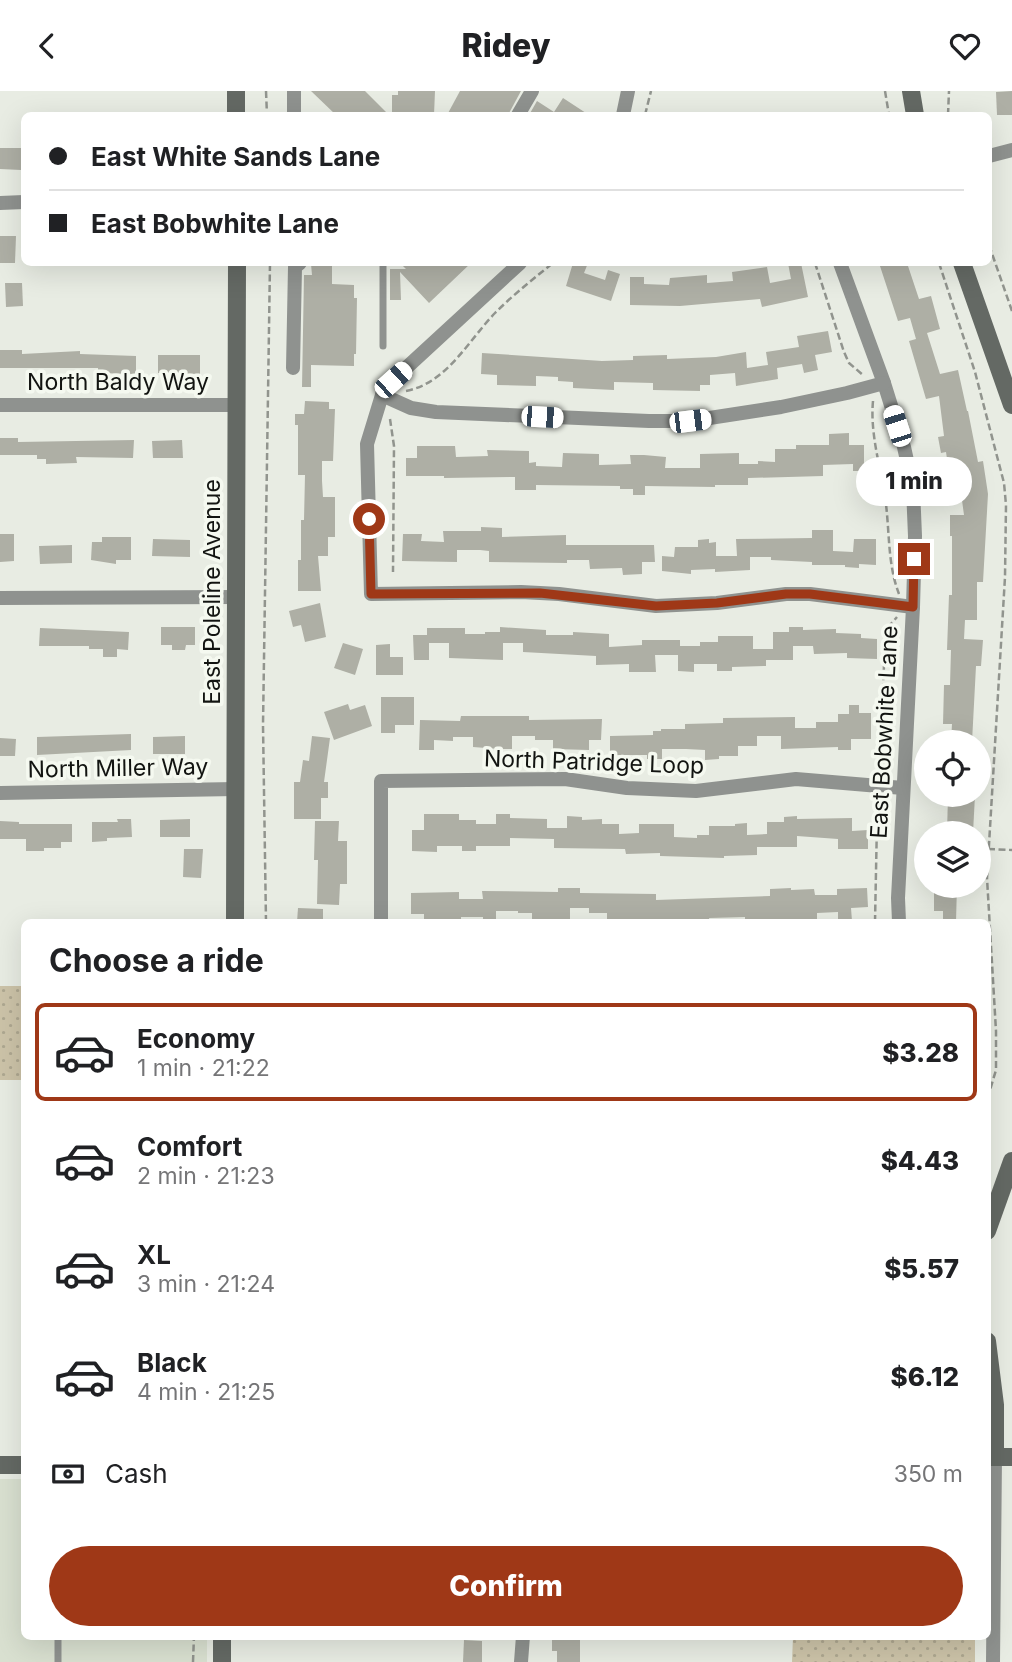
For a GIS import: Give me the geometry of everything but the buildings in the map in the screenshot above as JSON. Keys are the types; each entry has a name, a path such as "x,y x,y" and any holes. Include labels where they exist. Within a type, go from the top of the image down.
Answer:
{"main road":[{"path":"236,91 236,112"},
{"path":"911,91 914,112"},
{"name":"East Poleline Avenue","path":"234,919 237,266"},
{"path":"963,266 1012,405"},
{"path":"991,1215 1012,1161"},
{"path":"991,1373 998,1457"},
{"path":"0,1465 21,1465"},
{"path":"222,1640 222,1662"}],"street":[{"path":"294,91 294,112"},
{"path":"520,112 532,91"},
{"path":"624,112 628,91"},
{"path":"992,155 1012,150"},
{"path":"0,202 21,202"},
{"path":"293,368 296,266"},
{"path":"517,266 393,380 382,395 368,445 371,594 559,594 656,606 810,594 913,607"},
{"name":"East Bobwhite Lane","path":"841,266 884,383 904,447 913,488 913,607 898,898 900,919"},
{"path":"382,395 411,408 436,412 676,421 781,407 884,383"},
{"name":"North Baldy Way","path":"0,405 236,405"},
{"path":"0,598 236,597"},
{"name":"North Patridge Loop","path":"381,919 381,781 565,779 640,789 696,792 796,779 903,788"},
{"name":"North Miller Way","path":"0,793 236,789"},
{"path":"993,1662 998,1457"},
{"path":"521,1662 523,1640"}],"lane":[{"path":"383,266 383,346"},
{"path":"58,1640 58,1662"}],"path":[{"path":"266,91 267,112"},
{"path":"646,112 651,91"},
{"path":"885,91 888,112"},
{"path":"948,112 949,91"},
{"path":"992,254 1012,311"},
{"path":"266,919 263,725 270,266"},
{"path":"412,390 448,367 493,316 550,266"},
{"path":"816,266 844,352 856,370"},
{"path":"940,266 975,372 1004,483 1005,577 991,821"},
{"path":"872,409 894,582"},
{"path":"392,426 393,572"},
{"path":"885,766 881,733 885,643 890,625"},
{"path":"875,919 877,821 883,807"},
{"path":"991,849 1012,850"},
{"path":"988,898 990,919"},
{"path":"991,936 996,1070 991,1087"},
{"path":"193,1662 194,1640"}],"shaded area":[{"path":"0,986 21,986 21,1080 0,1080"},
{"path":"0,1479 21,1479 21,1640 207,1640 207,1662 0,1662"},
{"path":"793,1640 975,1640 975,1662 792,1662"}],"route":[{"path":"369,519 371,594 540,593 656,606 810,594 913,607 914,559"}]}
